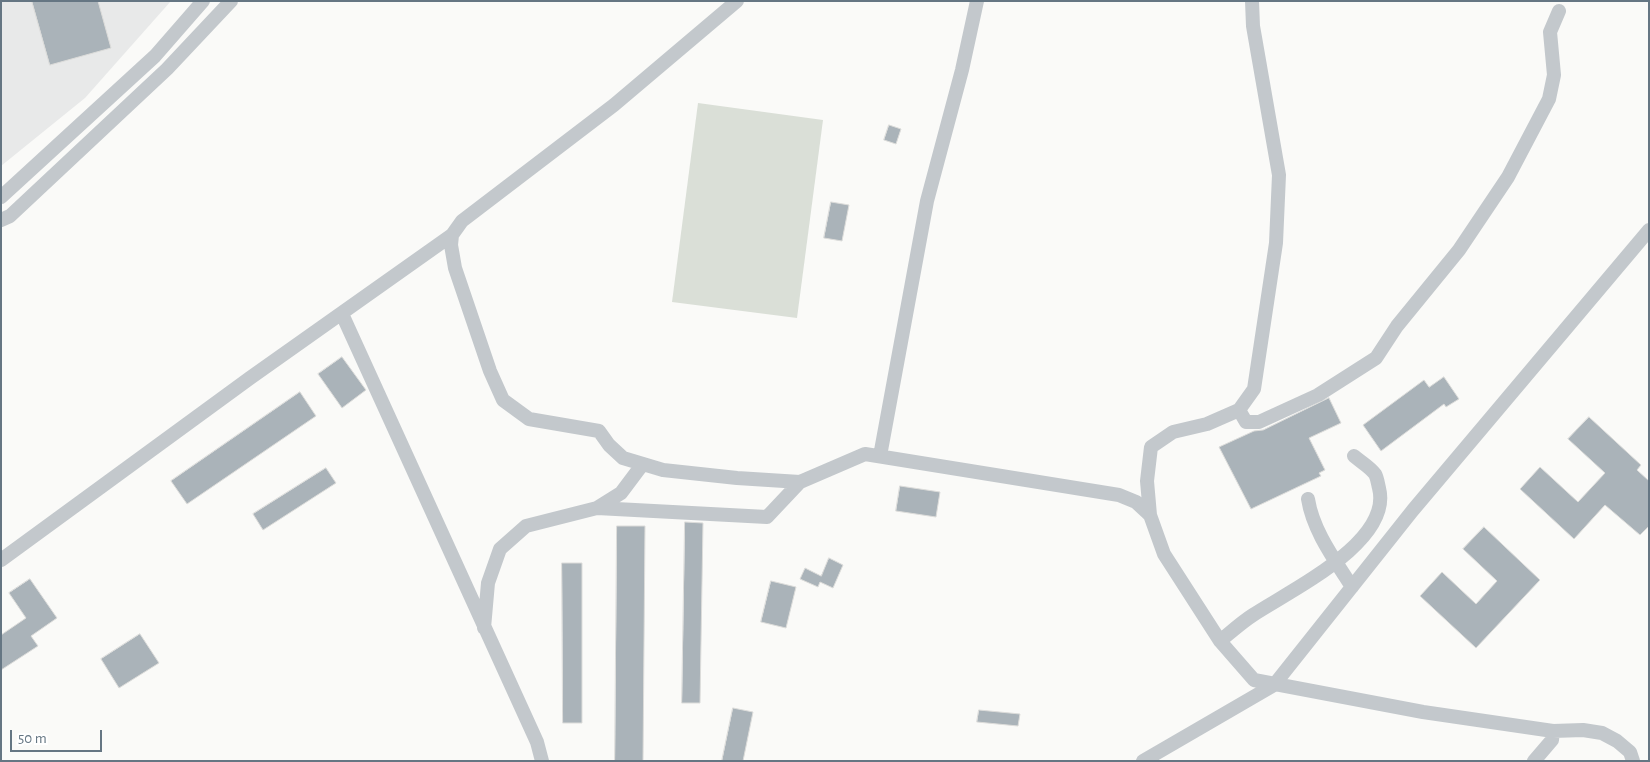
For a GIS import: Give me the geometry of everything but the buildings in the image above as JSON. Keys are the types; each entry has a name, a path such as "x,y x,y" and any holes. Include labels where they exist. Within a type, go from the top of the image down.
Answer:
{"street":[{"path":"1,197 155,56 203,1"},
{"path":"1,220 10,216 167,69 231,1"},
{"path":"1,560 250,378 452,235 462,221 614,105 736,1"},
{"path":"880,456 927,201 962,70 977,1"},
{"path":"1252,1 1253,26 1279,175 1276,243 1259,359 1254,389 1239,410 1207,424 1173,432 1151,447 1147,481 1150,515 1164,554 1220,641 1254,680 1423,712 1553,730 1583,730 1602,734 1617,741 1630,752 1633,761"},
{"path":"1239,410 1246,422 1259,422 1318,395 1376,358 1397,326 1459,250 1512,169 1549,99 1554,75 1550,32 1559,11"},
{"path":"1143,761 1274,685 1432,488 1649,230"},
{"path":"452,235 451,245 455,268 490,371 503,400 529,419 599,431 609,445 623,458 663,470 800,482"},
{"path":"342,314 537,742 542,761"},
{"path":"484,628 488,583 500,549 526,526 597,508 767,517 800,482 865,454 1119,495 1136,502 1150,515"},
{"path":"1220,641 1252,616 1336,562 1366,532 1381,503 1376,474 1354,456"},
{"path":"597,508 621,493 642,465"},
{"path":"1308,499 1311,516 1352,587"},
{"path":"1534,761 1552,740 1553,730"}],"shaded area":[{"path":"1,1 171,1 85,98 1,166"},
{"path":"698,103 823,120 797,318 672,302"}]}
